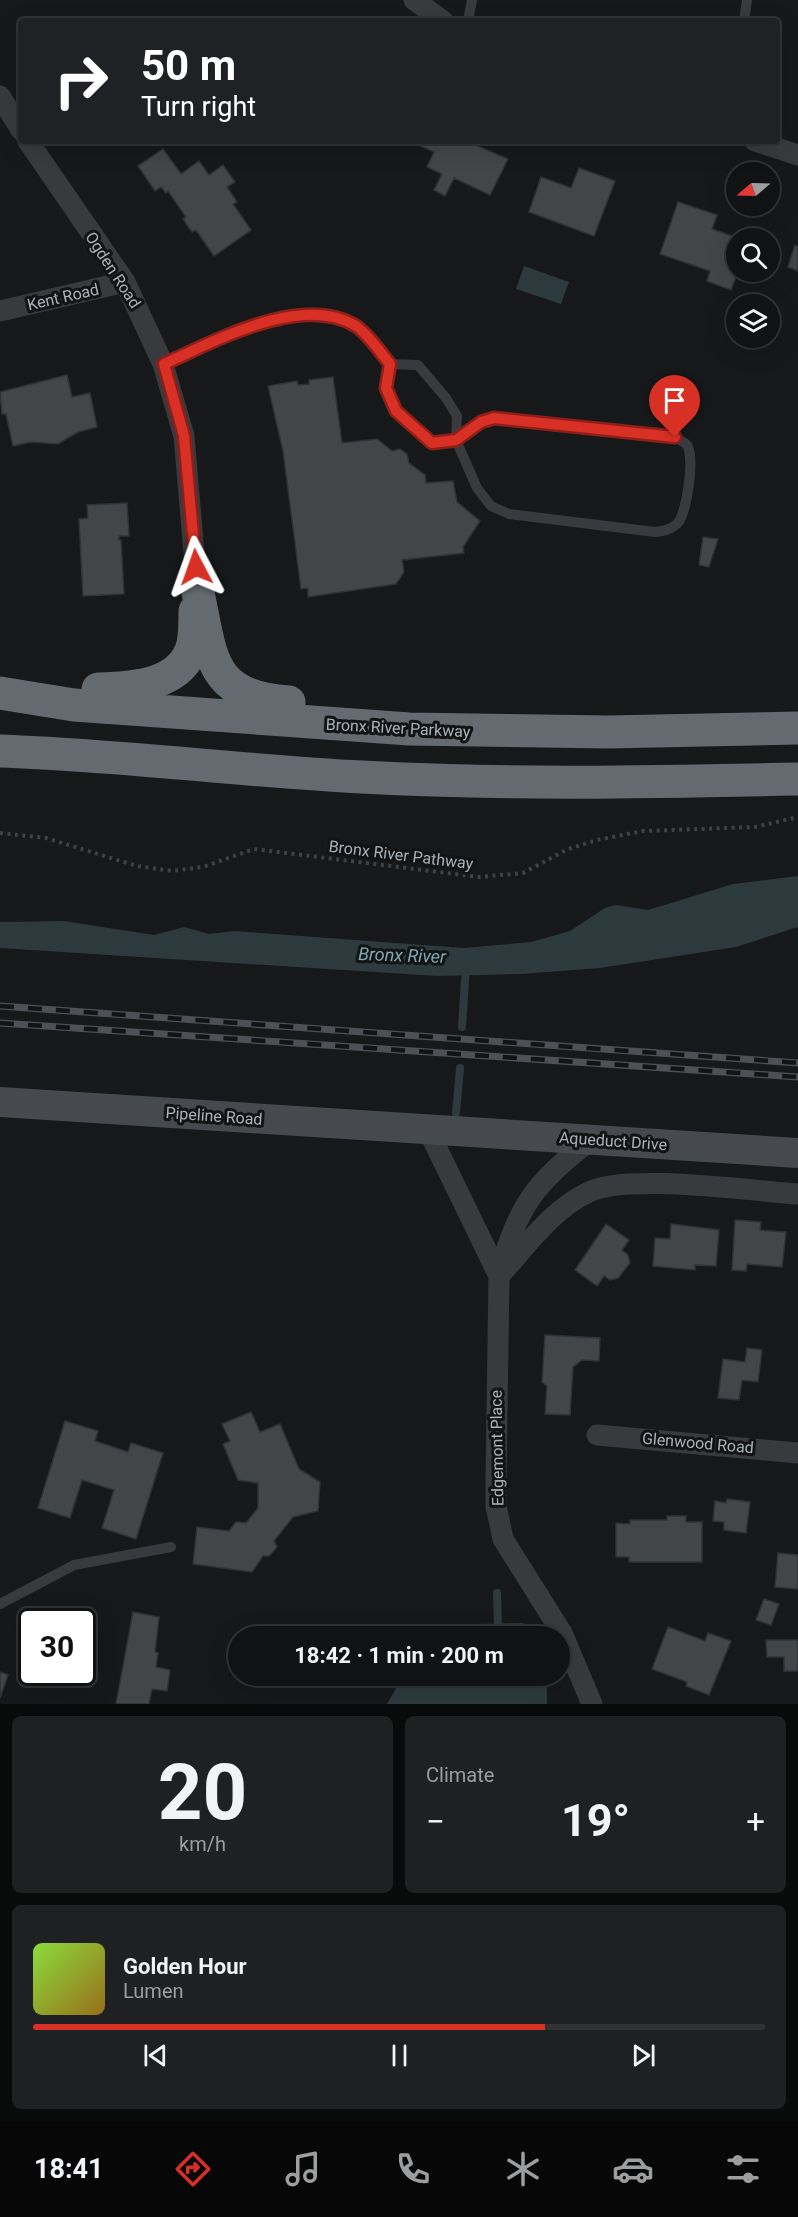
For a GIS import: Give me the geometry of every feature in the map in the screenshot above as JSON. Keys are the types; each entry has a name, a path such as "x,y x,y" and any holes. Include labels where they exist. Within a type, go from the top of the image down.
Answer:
{"highway":[{"path":"0,692 134,688 159,681 180,665 193,644 197,588"},
{"path":"197,588 216,666 232,687 245,695 269,700 370,707 510,732"},
{"name":"Bronx River Parkway","path":"0,692 74,705 316,723 510,732 798,728"},
{"path":"0,751 441,781 603,783 798,779"}],"street":[{"path":"414,0 439,18"},
{"path":"0,96 18,125"},
{"name":"Ogden Road","path":"30,144 125,282 164,364 184,436 197,588"},
{"path":"765,144 798,155"},
{"name":"Kent Road","path":"0,311 125,282"},
{"name":"Pipeline Road","path":"0,1102 428,1130"},
{"name":"Aqueduct Drive","path":"428,1130 798,1153"},
{"name":"Edgemont Place","path":"428,1130 499,1276"},
{"name":"Edgemont Place","path":"591,1140 552,1171 522,1207 506,1247 499,1276 496,1481 499,1523 510,1552 562,1633 592,1704"},
{"path":"499,1276 558,1212 588,1192 604,1186 632,1183 798,1194"},
{"name":"Glenwood Road","path":"597,1435 798,1453"}],"lane":[{"path":"469,18 472,0"},
{"path":"744,18 747,0"},
{"path":"164,364 241,330 313,314 337,317 358,327 390,364 418,365 446,398 457,416 456,440 477,488 491,506 509,514 655,532 670,530 679,522 685,509 690,456 686,444 675,437 494,418 481,422 456,440 432,443 396,411 386,388 390,364"},
{"path":"0,1604 74,1565 171,1547"}],"path":[{"name":"Bronx River Pathway","path":"0,833 46,838 137,866 172,871 203,867 254,849 479,877 523,873 568,849 597,840 643,831 755,827 798,817"}],"water":[{"path":"524,266 569,282 561,304 516,289"},
{"name":"Bronx River","path":"798,876 798,927 736,947 600,968 521,974 437,976 0,948 0,922 64,921 154,935 184,927 209,934 235,931 464,948 531,942 570,931 605,908 616,905 648,910 733,884"},
{"path":"523,1623 525,1626 436,1626"},
{"path":"397,1686 547,1686 547,1704 387,1704"}],"building":[{"path":"416,144 473,144 508,159 490,195 454,178 445,196 434,190 442,174 427,167 434,152"},
{"path":"163,149 181,174 199,161 209,175 223,165 235,182 227,187 237,202 233,204 251,230 214,256 196,230 192,232 183,219 186,217 168,191 166,193 161,187 155,191 138,166"},
{"path":"579,168 615,181 594,236 529,212 541,177 571,188"},
{"path":"678,202 717,215 712,229 726,234 726,282 734,282 731,290 707,281 710,271 660,254"},
{"path":"795,245 798,247 798,271 788,267"},
{"path":"67,375 72,397 90,393 97,427 78,432 58,444 31,442 13,446 6,414 2,414 0,392"},
{"path":"333,377 342,443 377,439 392,451 400,449 407,454 409,463 425,475 426,483 453,481 457,502 480,521 463,547 464,553 402,560 404,572 396,584 308,597 308,588 301,589 283,451 268,386 297,381 298,385 309,384 309,380"},
{"path":"127,503 129,536 119,536 124,594 83,596 79,519 88,518 87,505"},
{"path":"703,537 718,539 709,567 699,565"},
{"path":"735,1220 761,1222 760,1230 786,1232 782,1267 747,1264 746,1271 732,1270"},
{"path":"606,1224 629,1240 622,1250 628,1255 630,1263 618,1278 610,1280 604,1276 597,1286 575,1270"},
{"path":"671,1224 719,1230 716,1266 695,1265 695,1270 653,1266 655,1238 670,1239"},
{"path":"545,1335 600,1338 599,1361 582,1360 573,1367 570,1415 545,1414 547,1386 542,1382"},
{"path":"747,1348 762,1350 758,1382 742,1380 739,1400 718,1398 723,1359 745,1362"},
{"path":"251,1412 260,1432 280,1424 299,1469 320,1482 318,1511 293,1517 274,1541 277,1547 269,1556 263,1556 252,1572 193,1564 197,1527 229,1531 236,1522 246,1523 258,1508 258,1483 238,1480 223,1444 230,1441 222,1424"},
{"path":"65,1421 98,1431 95,1441 128,1452 131,1443 163,1453 136,1539 102,1528 114,1490 82,1480 70,1518 38,1508"},
{"path":"727,1499 750,1502 746,1533 724,1530 724,1522 713,1521 715,1501 726,1503"},
{"path":"667,1516 686,1516 686,1522 702,1522 702,1562 629,1562 629,1557 616,1557 616,1523 630,1524 630,1520 667,1520"},
{"path":"778,1553 798,1555 798,1589 775,1587"},
{"path":"764,1599 779,1604 771,1625 756,1620"},
{"path":"133,1612 159,1617 155,1652 158,1653 156,1667 170,1670 167,1691 152,1689 149,1704 116,1704"},
{"path":"668,1627 705,1641 708,1633 731,1641 709,1695 686,1686 687,1682 652,1669"},
{"path":"766,1640 798,1640 798,1671 784,1671 784,1657 767,1657"},
{"path":"0,1672 8,1675 0,1698"}],"waterway":[{"path":"462,1027 466,965"},
{"path":"456,1113 460,1068"},
{"path":"497,1593 498,1624"}],"railway":[{"path":"0,1006 798,1063"},
{"path":"0,1023 798,1077"}],"route":[{"path":"196,567 184,436 164,364 241,330 313,314 337,317 358,327 390,364 386,388 396,411 432,443 456,440 481,422 494,418 675,437"}]}
